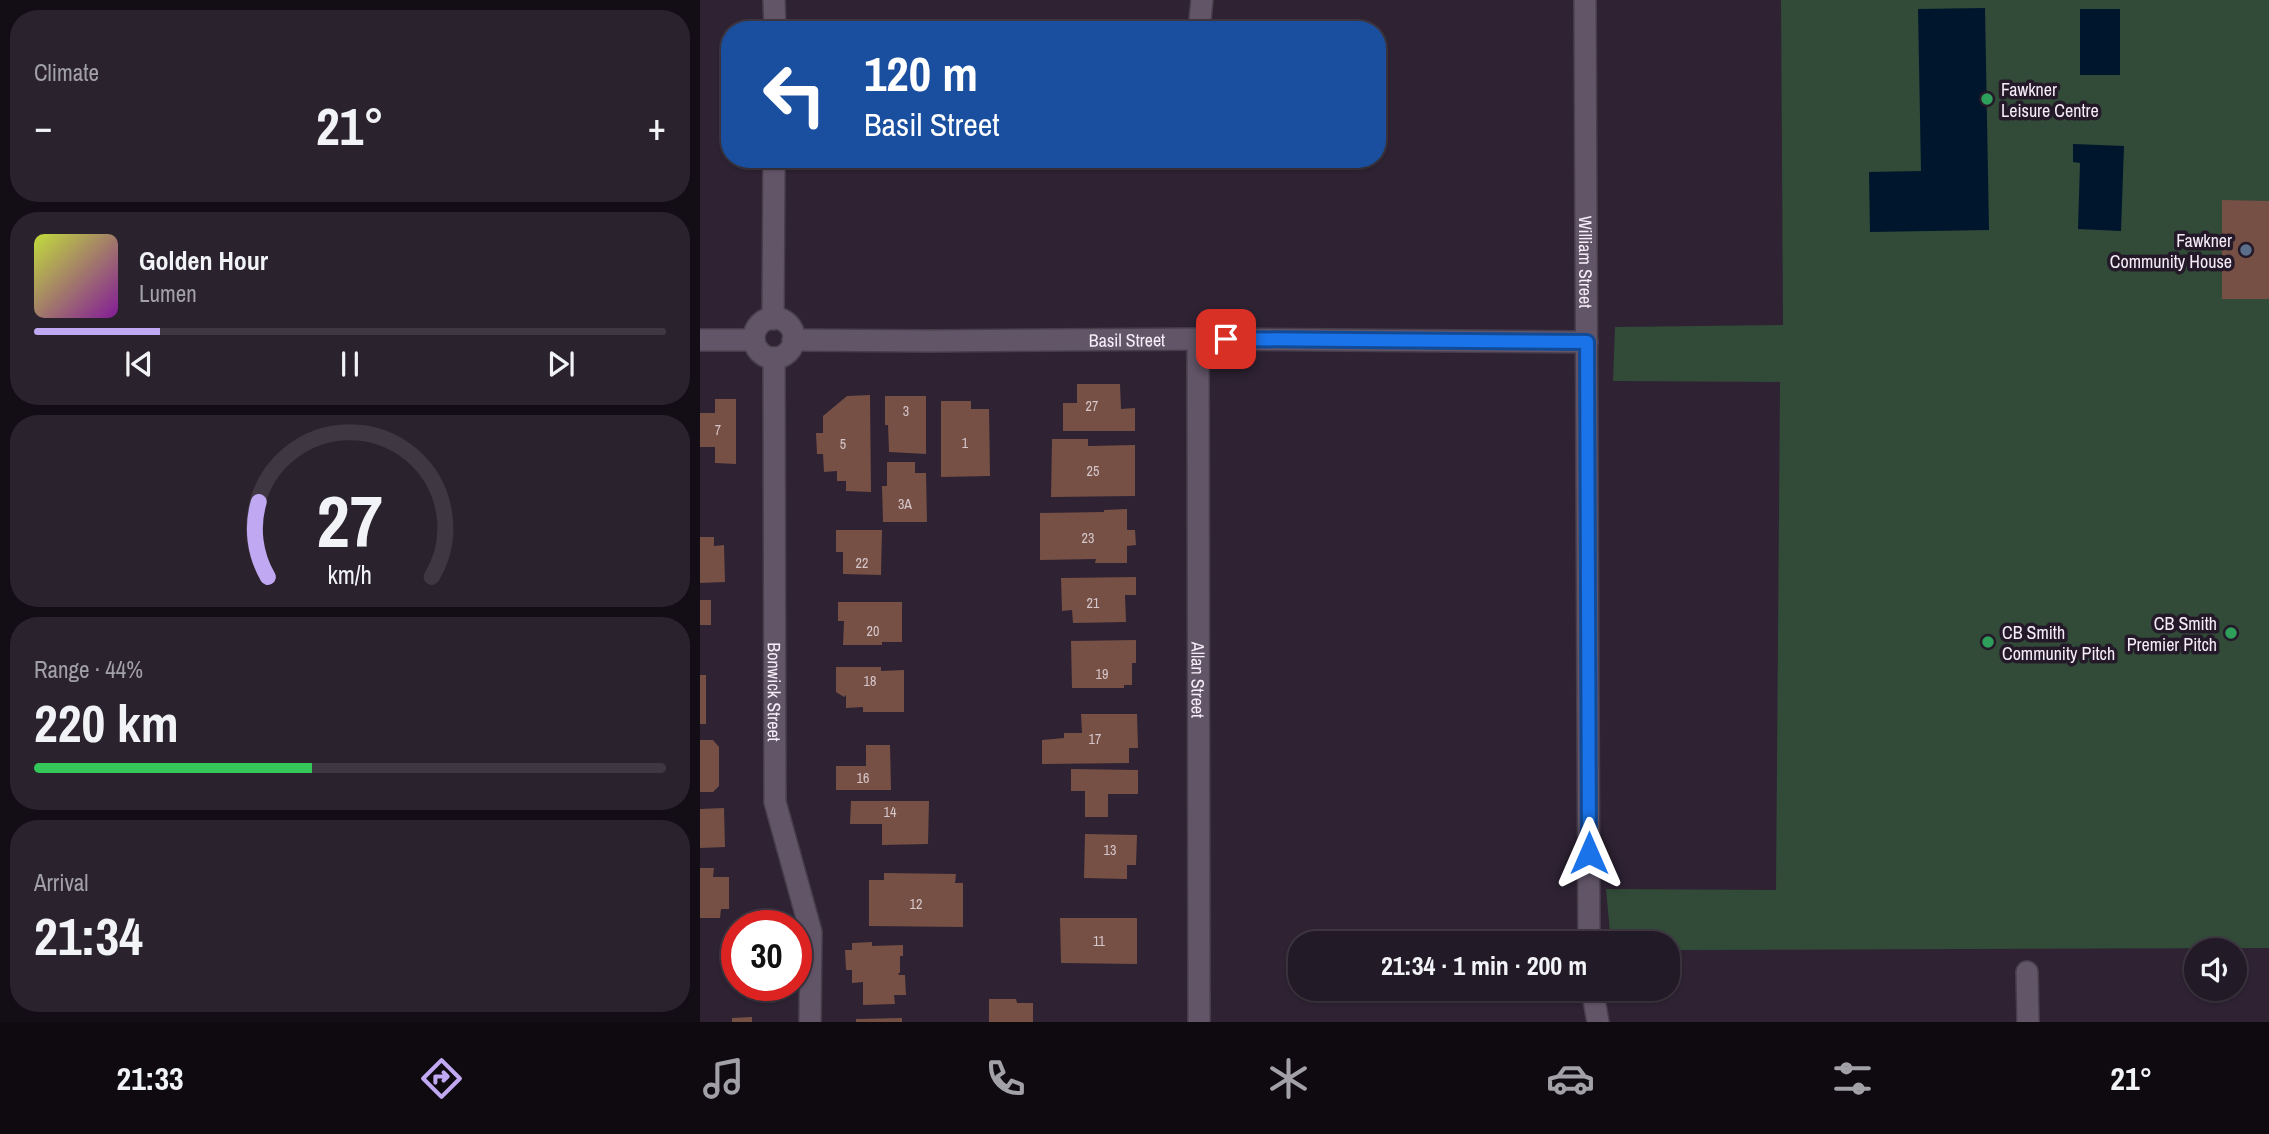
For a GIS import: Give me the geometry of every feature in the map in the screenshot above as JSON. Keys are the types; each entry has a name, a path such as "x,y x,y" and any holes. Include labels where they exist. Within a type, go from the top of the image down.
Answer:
{"street":[{"path":"774,0 775,21"},
{"path":"1200,21 1202,0"},
{"name":"William Street","path":"1585,0 1589,931"},
{"path":"773,318 774,168"},
{"path":"773,318 790,327 793,340 787,352 774,358 760,353 754,340 754,334 761,323 773,318"},
{"name":"Allan Street","path":"1198,339 1199,1022"},
{"path":"700,340 754,340"},
{"name":"Basil Street","path":"793,340 1587,342"},
{"name":"Bonwick Street","path":"774,358 775,802 811,932 810,1022"},
{"path":"2028,972 2028,1022"},
{"path":"1594,1001 1598,1022"}],"green space":[{"path":"1781,0 2269,0 2269,948 2247,948 2247,938 2184,938 2184,948 1680,950 1680,931 1610,931 1606,889 1776,890 1780,382 1613,381 1615,327 1783,325"}],"water":[{"path":"1985,8 1989,230 1870,232 1869,172 1921,171 1918,9"},
{"path":"2080,9 2120,9 2120,75 2080,75"},
{"path":"2073,144 2124,146 2121,231 2078,229 2080,163 2073,162"}],"building":[{"name":"Fawkner Community House","path":"2222,200 2269,201 2269,299 2222,299"},
{"path":"1077,384 1120,384 1121,409 1135,408 1135,431 1063,431 1063,403 1077,403"},
{"path":"870,395 871,492 846,491 846,481 837,481 837,471 824,472 823,454 817,454 816,433 823,433 823,416 847,396"},
{"path":"885,396 926,396 926,454 889,452"},
{"path":"715,399 736,399 736,464 715,463 715,447 700,447 700,413 715,413"},
{"path":"941,401 971,401 971,409 989,409 990,476 941,477"},
{"path":"1052,439 1088,439 1088,446 1135,445 1135,496 1051,497"},
{"path":"887,462 915,462 915,473 926,473 927,522 883,522 882,486 887,486"},
{"path":"1127,509 1127,530 1135,530 1136,545 1127,546 1127,563 1095,563 1096,559 1040,560 1040,513"},
{"path":"836,530 882,530 881,575 843,574 843,552 836,552"},
{"path":"700,537 714,537 714,546 724,545 725,582 700,583"},
{"path":"1136,577 1136,595 1125,595 1126,622 1073,623 1072,610 1062,611 1061,578"},
{"path":"700,600 711,600 711,625 700,625"},
{"path":"838,602 902,602 902,642 843,645 844,621 838,621"},
{"path":"1136,640 1132,685 1124,685 1124,688 1072,688 1071,641"},
{"path":"836,667 904,670 904,712 863,712 863,707 846,708 846,695 844,697 836,692"},
{"path":"700,675 706,675 706,724 700,724"},
{"path":"1081,714 1137,714 1138,748 1129,748 1129,763 1042,764 1042,740 1064,738 1064,733 1082,733"},
{"path":"700,740 713,740 719,747 719,786 713,792 700,792"},
{"path":"866,745 890,745 891,790 836,790 836,766 866,766"},
{"path":"1071,769 1138,770 1138,794 1108,794 1108,817 1085,817 1085,791 1071,791"},
{"path":"851,801 929,801 928,844 882,845 882,824 850,824"},
{"path":"724,808 725,847 700,848 700,809"},
{"path":"1085,834 1137,835 1136,865 1127,865 1127,879 1084,878"},
{"path":"700,868 714,868 713,877 729,877 729,909 721,909 720,918 700,918"},
{"path":"884,873 956,874 955,883 963,883 963,927 869,926 869,880 884,880"},
{"path":"1060,918 1137,918 1137,964 1061,963"},
{"path":"872,942 872,946 903,945 898,973 905,975 906,995 894,995 895,1004 863,1005 863,982 852,983 852,970 846,970 845,950 852,950 852,943"},
{"path":"989,999 1016,999 1017,1003 1033,1003 1033,1022 989,1022"},
{"path":"752,1017 752,1022 732,1022 732,1018"},
{"path":"902,1018 902,1022 856,1022 856,1019"}],"place":[{"name":"Fawkner Leisure Centre","path":"1987,99"},
{"name":"Fawkner Community House","path":"2246,250"},
{"name":"CB Smith Premier Pitch","path":"2231,633"},
{"name":"CB Smith Community Pitch","path":"1988,642"}],"route":[{"path":"1226,339 1587,342 1589,853"}]}
